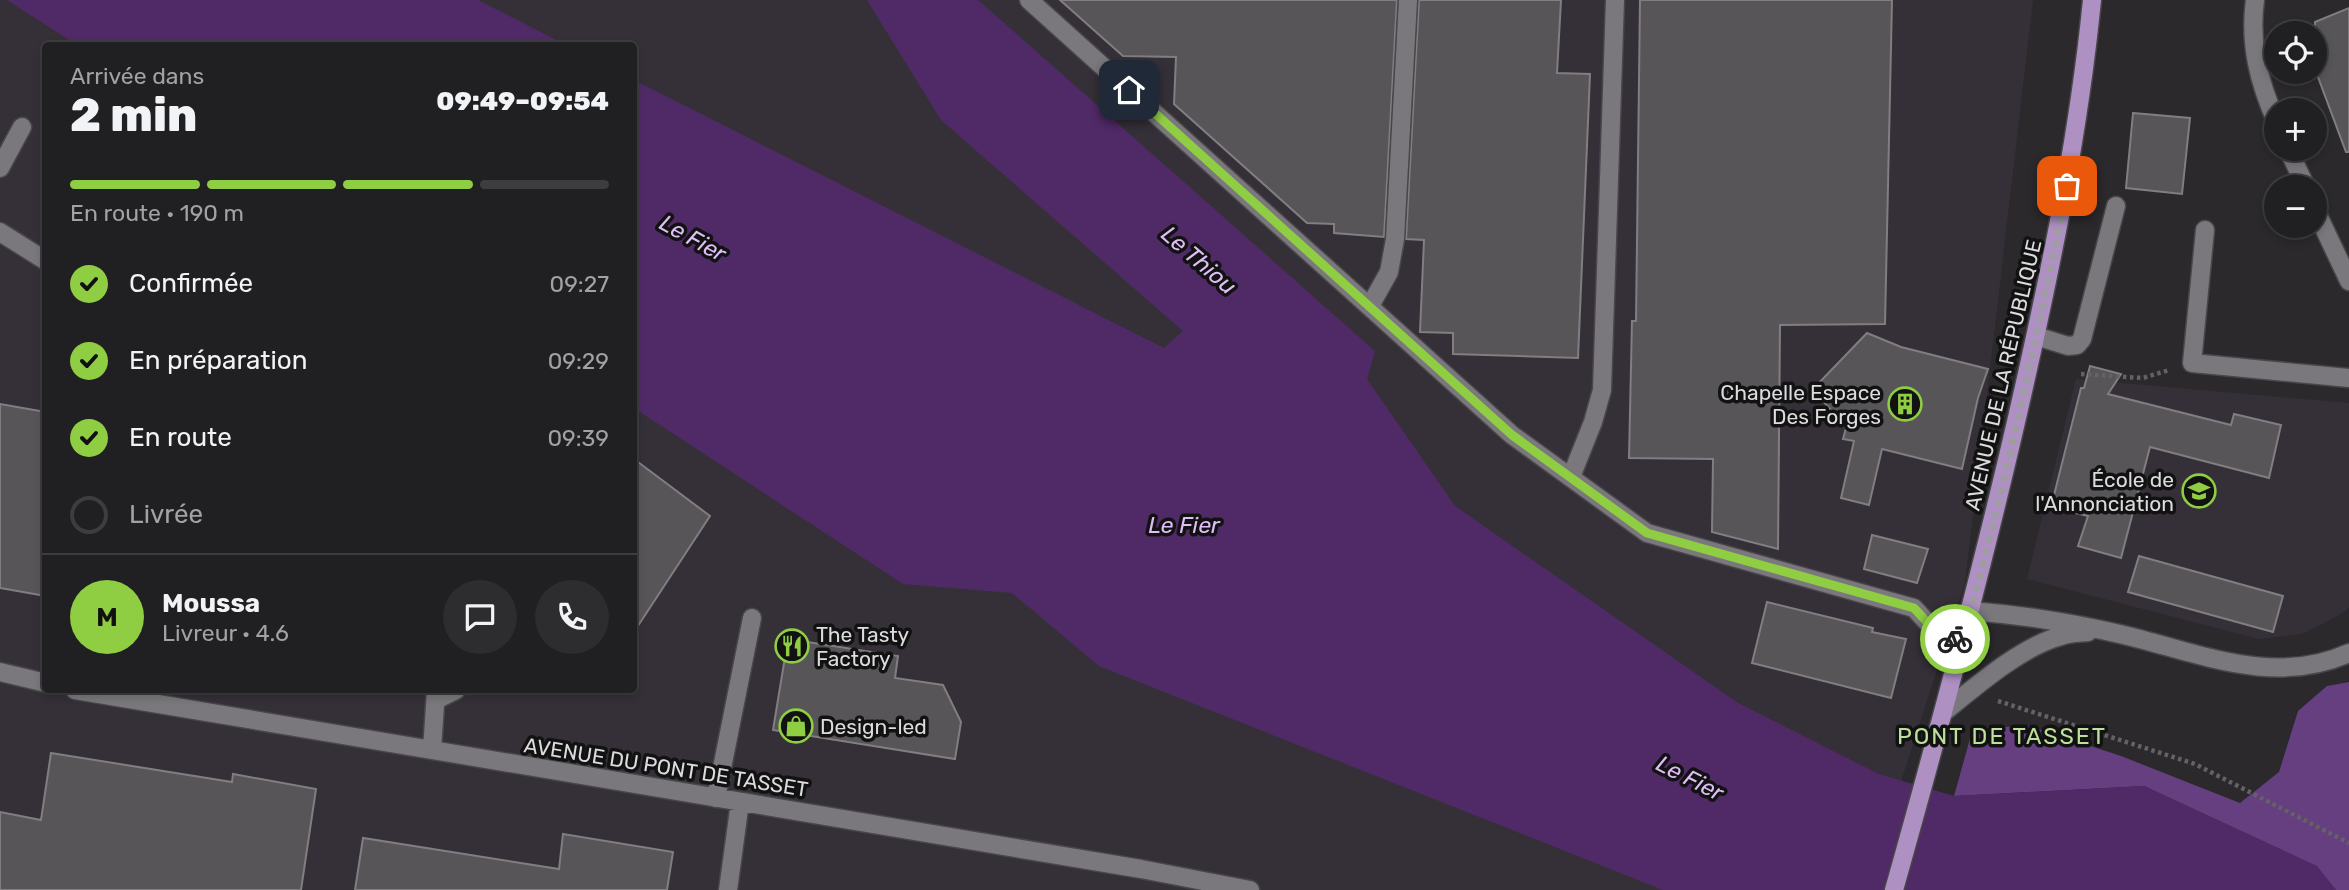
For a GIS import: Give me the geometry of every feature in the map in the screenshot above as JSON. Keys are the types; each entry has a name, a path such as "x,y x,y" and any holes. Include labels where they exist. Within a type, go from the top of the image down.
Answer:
{"main road":[{"name":"AVENUE DE LA RÉPUBLIQUE","path":"1894,890 1971,611 2036,335 2071,162 2092,0"}],"street":[{"path":"1029,0 1512,435 1647,533 1914,608 1937,633 1963,641"},
{"path":"1370,306 1389,272 1395,239 1408,0"},
{"path":"1571,477 1593,422 1602,390 1615,0"},
{"path":"2255,0 2252,20 2253,48 2268,98"},
{"path":"0,168 22,127"},
{"path":"2036,335 2072,346 2081,339 2116,206"},
{"path":"2205,230 2192,363 2349,378"},
{"path":"0,232 42,258"},
{"path":"2327,234 2349,281"},
{"path":"1971,611 2045,618 2238,665 2270,669 2306,666 2349,653"},
{"path":"716,798 752,618"},
{"path":"1944,712 2033,646 2061,635 2102,630"},
{"path":"0,672 42,682"},
{"name":"AVENUE DU PONT DE TASSET","path":"93,693 1127,866 1250,890"},
{"path":"432,750 436,695"},
{"path":"729,890 740,802"}],"path":[{"path":"2076,373 2143,378"},
{"path":"1992,675 1994,700 2195,764 2349,843"}],"shaded area":[{"path":"0,0 2033,0 1965,583 1866,890 0,890"},
{"name":"École de l'Annonciation","path":"2076,379 2349,403 2349,607 2343,613 2302,634 2259,639 2027,579"},
{"path":"2349,682 2349,890 2336,890 2316,866 2144,786 1954,796 1973,728 2030,726 2121,756 2240,803 2279,772 2298,711 2327,686"}],"water":[{"path":"7,0 478,0 560,42 72,42"},
{"name":"Le Fier","path":"867,0 978,0 1375,351 1367,379 1455,506 1738,703 1879,774 1954,796 2144,786 2317,866 2336,890 1663,890 1099,666 1012,593 903,584 637,410 637,82 1164,348 1183,331 941,120"}],"building":[{"path":"1060,0 1397,0 1384,237 1334,233 1334,224 1307,223 1174,104 1176,57 1123,56"},
{"path":"1419,0 1561,0 1557,73 1590,74 1578,358 1453,354 1453,333 1420,332 1424,240 1406,239"},
{"path":"1640,0 1892,0 1885,324 1780,325 1778,549 1712,532 1713,459 1629,458 1632,321 1636,321"},
{"path":"2349,8 2349,152 2346,152 2321,84 2327,84 2327,21 2317,21"},
{"path":"2133,113 2190,118 2182,194 2126,188"},
{"name":"Chapelle Espace Des Forges","path":"1867,333 1901,347 1988,369 1978,398 1962,469 1882,449 1869,505 1841,498 1854,441 1843,439 1846,428 1813,389"},
{"path":"2090,366 2121,374 2108,394 2231,425 2234,414 2281,425 2269,478 2150,447 2121,558 2078,546 2088,516 2051,507 2081,388 2084,388"},
{"path":"0,404 42,411 42,595 0,588"},
{"path":"637,461 710,516 637,627"},
{"path":"1872,535 1928,549 1917,583 1864,569"},
{"path":"2139,556 2283,596 2273,632 2128,592"},
{"path":"1767,602 1873,628 1872,632 1906,639 1891,698 1752,663"},
{"path":"788,639 898,656 895,678 943,685 961,722 955,759 773,730"},
{"path":"51,753 232,782 233,774 316,789 301,890 0,890 0,812 41,820"},
{"path":"563,834 673,852 667,890 355,890 363,838 559,869"}],"way so far":[{"path":"1955,639 1963,641 1981,572 2036,335 2067,186"}],"place":[{"name":"Chapelle Espace Des Forges","path":"1905,404"},
{"name":"École de l'Annonciation","path":"2199,491"},
{"name":"The Tasty Factory","path":"792,646"},
{"name":"Design-led","path":"796,726"}],"district":[{"name":"PONT DE TASSET","path":"2002,736"}],"route":[{"path":"1129,90 1512,435 1647,533 1914,608 1937,633 1955,639"}],"water label":[{"name":"Le Thiou","path":"1199,260"}]}
